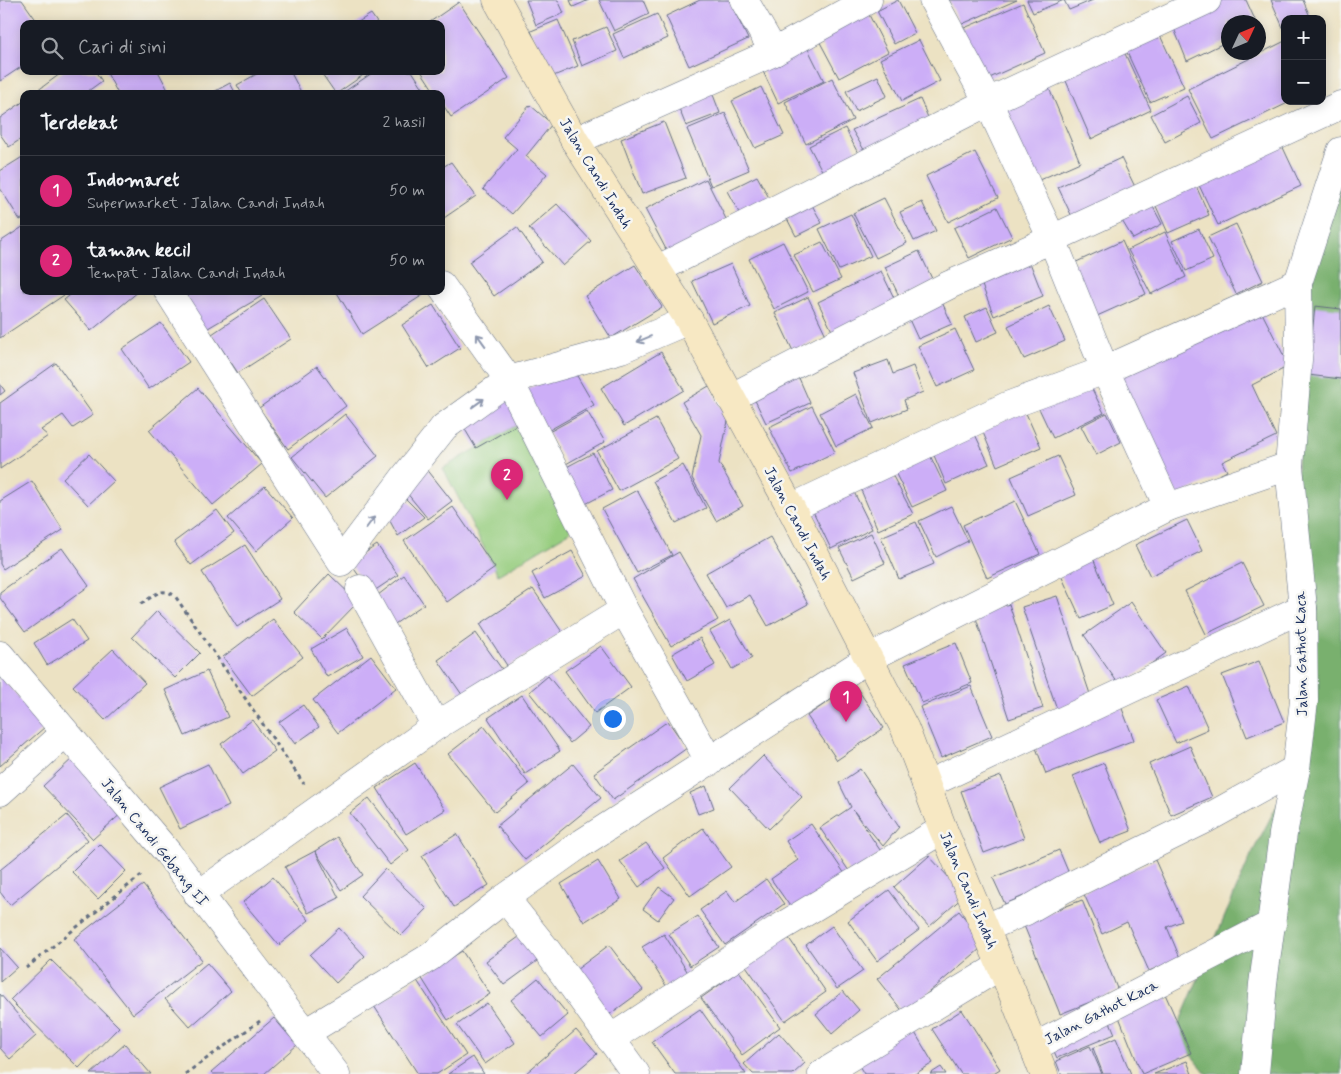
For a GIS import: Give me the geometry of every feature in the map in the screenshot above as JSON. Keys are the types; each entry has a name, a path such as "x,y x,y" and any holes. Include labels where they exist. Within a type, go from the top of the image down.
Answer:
{"street":[{"name":"Jalan Candi Indah","path":"497,0 575,142 688,320 791,508 869,658 905,729 943,829 986,928 1044,1074"},
{"path":"744,0 774,52"},
{"path":"575,142 774,52 868,0"},
{"path":"933,0 988,102 1052,239 1105,370 1168,507"},
{"path":"656,270 988,102 1207,0"},
{"path":"730,398 950,285 1341,105"},
{"name":"Jalan Gathot Kaca","path":"1034,1047 1272,924 1283,834 1296,769 1304,701 1303,608 1289,466 1298,348 1298,283 1341,151"},
{"path":"791,508 1007,406 1105,370 1298,283"},
{"path":"445,291 510,380 624,610 710,762"},
{"path":"171,295 341,562 444,427 510,380 621,349 688,320"},
{"path":"305,1033 430,956 579,845 869,658 1168,507 1289,466"},
{"path":"360,589 436,726"},
{"path":"926,786 1303,608"},
{"path":"198,895 436,726 624,610"},
{"name":"Jalan Candi Gebang II","path":"0,655 168,853 198,895 336,1074"},
{"path":"0,792 65,733"},
{"path":"986,928 1026,911 1064,889 1204,820 1296,769"},
{"path":"610,1039 776,930 943,829"},
{"path":"506,898 545,948 636,1074"},
{"path":"1255,1074 1263,984 1272,924"},
{"path":"822,1074 1000,966"}],"path":[{"path":"141,604 161,591 168,591 175,596 321,808"},
{"path":"26,968 168,853"},
{"path":"185,1074 283,1005"}],"green space":[{"path":"1341,151 1341,1074 1207,1074 1174,1035 1251,855 1296,769 1298,283"},
{"path":"515,426 571,531 498,575 443,468"}],"building":[{"path":"0,0 22,0 36,20 20,20 20,68 0,81"},
{"path":"526,0 558,0 564,13 536,25"},
{"path":"570,0 589,0 573,7"},
{"path":"599,0 643,0 649,14 614,31"},
{"path":"700,0 729,0 748,39 689,66 666,16"},
{"path":"898,0 915,33 894,44 877,11"},
{"path":"949,0 1017,0 960,25"},
{"path":"1027,0 1064,0 1033,13"},
{"path":"1064,0 1093,0 1069,10"},
{"path":"1217,0 1246,0 1253,15 1221,15 1221,44 1187,61 1171,21"},
{"path":"1271,0 1303,0 1309,15 1281,15 1281,23"},
{"path":"459,2 509,78 451,117 445,108 445,90 433,90 424,75 445,75 445,20 433,20"},
{"path":"1023,3 1045,53 985,80 962,29"},
{"path":"865,7 888,52 839,78 815,33"},
{"path":"371,14 375,20 361,20"},
{"path":"657,14 668,38 624,58 613,34"},
{"path":"558,20 578,66 551,77 531,31"},
{"path":"606,27 617,51 582,66 572,41"},
{"path":"1158,31 1184,87 1150,102 1124,46"},
{"path":"919,40 940,81 902,101 880,59"},
{"path":"805,43 824,81 778,103 760,65"},
{"path":"1281,43 1281,105 1284,105 1213,139 1188,89 1247,60 1266,60 1266,50"},
{"path":"1121,45 1151,110 1091,139 1063,74"},
{"path":"59,75 98,75 102,81 90,90 38,90"},
{"path":"108,75 160,75 168,90 116,90"},
{"path":"255,75 292,75 300,90 240,90 237,85"},
{"path":"323,75 363,75 342,90 333,90"},
{"path":"369,75 415,75 424,90 347,90"},
{"path":"878,76 887,96 856,111 846,91"},
{"path":"832,78 853,120 806,144 785,102"},
{"path":"1046,81 1080,162 1030,184 994,104"},
{"path":"230,83 234,90 217,90"},
{"path":"710,87 720,113 686,126 676,101"},
{"path":"761,87 784,135 755,148 732,101"},
{"path":"1187,96 1201,123 1165,142 1151,115"},
{"path":"920,99 930,122 866,153 852,130"},
{"path":"20,104 20,140 9,147 0,134 0,118"},
{"path":"530,105 552,124 526,156 547,174 512,214 483,189 517,149 503,137"},
{"path":"725,113 749,170 711,186 687,129"},
{"path":"664,122 686,178 642,194 621,139"},
{"path":"845,128 863,163 828,182 809,146"},
{"path":"1279,139 1301,186 1218,225 1196,179"},
{"path":"975,152 998,198 948,222 926,176"},
{"path":"20,158 20,220 0,188 0,171"},
{"path":"1121,158 1137,191 1074,221 1058,187"},
{"path":"451,162 476,196 445,217 445,166"},
{"path":"757,176 773,205 743,220 727,191"},
{"path":"1192,177 1209,215 1168,233 1151,195"},
{"path":"706,179 730,227 670,257 645,209"},
{"path":"808,198 822,223 796,236 782,209"},
{"path":"884,198 907,243 876,258 853,213"},
{"path":"922,202 936,231 914,241 900,212"},
{"path":"1151,203 1162,224 1133,239 1121,219"},
{"path":"557,204 591,241 563,266 529,228"},
{"path":"997,207 1012,237 969,258 954,228"},
{"path":"851,214 871,256 839,270 819,229"},
{"path":"1236,224 1263,281 1236,294 1208,237"},
{"path":"517,227 542,262 494,296 469,262"},
{"path":"20,229 20,295 64,295 0,338 0,242"},
{"path":"1199,229 1213,259 1186,271 1172,241"},
{"path":"1165,232 1186,277 1151,294 1128,250"},
{"path":"1122,241 1146,294 1097,316 1072,264"},
{"path":"783,242 808,292 774,309 749,259"},
{"path":"822,242 841,279 813,292 794,255"},
{"path":"919,251 934,283 900,298 885,267"},
{"path":"1027,255 1043,296 994,316 978,275"},
{"path":"731,264 750,306 712,323 692,281"},
{"path":"635,265 662,307 611,338 585,296"},
{"path":"881,271 897,304 834,335 818,302"},
{"path":"70,295 134,295 91,331 64,300"},
{"path":"174,295 262,295 262,296 198,334"},
{"path":"338,295 423,295 362,334"},
{"path":"808,297 826,335 793,351 775,313"},
{"path":"264,299 291,339 238,373 212,334"},
{"path":"941,300 952,324 918,339 907,315"},
{"path":"433,305 460,348 429,368 402,325"},
{"path":"1258,305 1289,366 1252,385 1276,436 1222,462 1227,471 1178,496 1118,379"},
{"path":"1049,306 1065,341 1024,359 1008,326"},
{"path":"1315,306 1341,309 1341,379 1308,375"},
{"path":"987,307 998,332 976,342 965,317"},
{"path":"161,323 189,362 149,389 122,349"},
{"path":"955,329 974,370 937,387 918,346"},
{"path":"661,352 684,390 624,426 601,388"},
{"path":"888,360 893,374 913,366 923,392 904,400 907,409 872,423 853,373"},
{"path":"56,363 93,415 73,428 63,415 41,430 48,436 0,469 0,403"},
{"path":"317,366 346,406 288,449 259,408"},
{"path":"573,369 594,405 544,433 520,392"},
{"path":"795,369 810,403 766,423 750,390"},
{"path":"1088,381 1104,413 1053,438 1035,400"},
{"path":"0,384 5,391 0,395"},
{"path":"709,386 728,421 719,463 743,506 716,521 692,478 701,435 682,402"},
{"path":"198,388 262,464 213,505 149,430"},
{"path":"509,388 527,419 476,448 460,421"},
{"path":"856,394 873,428 836,446 820,413"},
{"path":"812,406 835,452 792,473 769,427"},
{"path":"587,411 605,442 566,464 549,432"},
{"path":"1025,411 1041,447 997,466 982,430"},
{"path":"1107,413 1121,442 1096,455 1081,426"},
{"path":"345,414 378,456 325,498 292,457"},
{"path":"656,419 678,459 619,491 597,451"},
{"path":"972,428 989,464 946,484 930,446"},
{"path":"928,451 947,491 912,507 893,468"},
{"path":"593,453 612,490 576,509 557,472"},
{"path":"89,454 114,481 88,505 63,478"},
{"path":"1058,456 1076,495 1028,516 1011,477"},
{"path":"683,465 706,508 676,523 653,481"},
{"path":"888,467 913,514 878,530 858,483"},
{"path":"426,468 452,501 428,519 402,487"},
{"path":"32,481 63,530 3,569 0,564 0,501"},
{"path":"265,486 293,518 256,551 228,518"},
{"path":"637,490 672,555 637,573 602,509"},
{"path":"853,490 872,529 831,549 811,507"},
{"path":"399,492 424,517 398,536 384,510"},
{"path":"1015,501 1040,554 987,578 963,525"},
{"path":"951,506 968,541 936,557 919,521"},
{"path":"453,507 495,568 447,602 404,541"},
{"path":"217,510 234,533 191,565 174,542"},
{"path":"1187,520 1202,551 1150,576 1135,545"},
{"path":"916,522 934,564 899,579 881,537"},
{"path":"871,533 885,563 854,578 839,548"},
{"path":"770,537 808,604 768,626 750,595 726,608 706,573"},
{"path":"245,545 280,599 237,627 202,572"},
{"path":"377,545 398,575 371,593 350,563"},
{"path":"62,548 89,586 25,632 0,598 0,592"},
{"path":"572,551 586,576 545,598 532,573"},
{"path":"679,552 718,620 671,646 633,579"},
{"path":"1093,558 1113,605 1081,619 1060,573"},
{"path":"1242,563 1264,606 1206,634 1185,591"},
{"path":"329,574 358,602 322,639 294,612"},
{"path":"404,575 424,604 386,630 369,602"},
{"path":"533,589 562,632 508,667 480,624"},
{"path":"1057,596 1091,697 1057,709 1022,607"},
{"path":"1131,602 1166,653 1120,686 1084,635"},
{"path":"1009,604 1043,708 1009,719 975,615"},
{"path":"157,611 200,653 175,678 132,637"},
{"path":"72,619 87,641 47,665 34,643"},
{"path":"273,619 303,657 252,696 223,657"},
{"path":"730,620 752,658 732,669 710,631"},
{"path":"347,628 363,656 327,677 311,649"},
{"path":"476,633 504,672 465,699 438,660"},
{"path":"700,638 715,665 687,681 672,654"},
{"path":"956,643 972,683 922,703 905,664"},
{"path":"601,646 631,687 595,713 565,671"},
{"path":"113,649 145,683 105,720 73,686"},
{"path":"371,655 396,688 338,733 313,700"},
{"path":"1259,661 1284,722 1247,737 1222,675"},
{"path":"207,671 228,717 185,736 165,690"},
{"path":"0,676 45,727 0,766"},
{"path":"548,676 589,727 570,743 529,692"},
{"path":"854,684 884,728 837,760 807,716"},
{"path":"971,686 992,736 941,758 920,707"},
{"path":"1189,686 1208,729 1176,743 1156,700"},
{"path":"522,695 560,751 525,774 488,718"},
{"path":"303,705 319,727 295,744 279,722"},
{"path":"1121,706 1134,740 1046,774 1033,740"},
{"path":"252,720 275,751 243,774 221,744"},
{"path":"668,721 687,748 613,800 594,773"},
{"path":"484,726 529,784 495,812 448,754"},
{"path":"1190,746 1212,797 1171,815 1149,764"},
{"path":"763,756 802,797 769,829 730,788"},
{"path":"74,757 124,811 93,839 43,786"},
{"path":"415,763 445,810 406,834 377,788"},
{"path":"1104,763 1131,831 1100,843 1073,776"},
{"path":"208,764 229,806 180,829 159,787"},
{"path":"573,764 601,798 525,860 497,826"},
{"path":"860,769 899,827 883,846 853,810 882,853 851,874 820,828 851,807 839,783"},
{"path":"1001,776 1024,838 984,853 961,791"},
{"path":"706,786 714,808 698,814 690,793"},
{"path":"369,798 409,850 390,865 350,813"},
{"path":"67,815 88,840 10,905 0,892 0,870"},
{"path":"811,824 847,877 794,912 771,879 798,860 786,841"},
{"path":"703,828 731,867 690,896 663,858"},
{"path":"457,834 489,885 454,907 422,856"},
{"path":"337,837 363,875 341,890 315,851"},
{"path":"646,843 665,868 639,887 620,861"},
{"path":"100,844 126,871 98,899 72,872"},
{"path":"1059,850 1070,876 1005,904 993,878"},
{"path":"315,851 339,898 308,913 285,867"},
{"path":"929,856 965,895 929,927 894,887"},
{"path":"1155,860 1182,921 1167,927 1180,958 1149,971 1127,922 1102,934 1083,892"},
{"path":"598,861 621,899 584,922 561,884"},
{"path":"385,869 427,909 401,936 360,896"},
{"path":"273,877 309,920 279,945 243,902"},
{"path":"766,879 784,904 725,945 700,910 727,891 735,902"},
{"path":"143,885 202,960 133,1014 74,939"},
{"path":"659,887 674,898 658,920 643,909"},
{"path":"889,890 919,930 877,961 848,921"},
{"path":"1082,900 1118,991 1060,1014 1023,923"},
{"path":"959,911 986,944 904,1013 877,979"},
{"path":"698,916 719,947 690,966 669,934"},
{"path":"832,926 863,971 837,989 806,945"},
{"path":"339,928 365,956 336,983 310,955"},
{"path":"523,934 541,958 504,985 486,961"},
{"path":"664,934 690,976 668,989 642,947"},
{"path":"786,934 826,992 785,1021 744,963"},
{"path":"609,945 643,990 606,1017 572,973"},
{"path":"0,948 17,967 0,982"},
{"path":"462,951 490,994 448,1020 421,977"},
{"path":"51,960 119,1027 79,1068 10,1000"},
{"path":"207,963 231,991 190,1027 165,999"},
{"path":"739,971 780,1027 742,1055 701,998"},
{"path":"538,978 568,1015 542,1037 511,1000"},
{"path":"416,979 466,1055 437,1074 418,1074 374,1006"},
{"path":"1162,987 1191,1053 1142,1074 1115,1007"},
{"path":"843,991 859,1010 832,1034 816,1014"},
{"path":"0,994 36,1036 10,1059 0,1048"},
{"path":"487,1003 515,1043 485,1064 457,1025"},
{"path":"700,1009 746,1074 675,1074 652,1042"},
{"path":"962,1010 1000,1069 992,1074 961,1074 932,1029"},
{"path":"1106,1012 1115,1034 1057,1058 1049,1040"},
{"path":"274,1018 297,1045 264,1074 213,1074 211,1072"},
{"path":"911,1026 933,1063 915,1074 864,1074 855,1059"},
{"path":"576,1030 597,1054 573,1074 525,1074"},
{"path":"779,1033 805,1063 793,1074 753,1074 744,1064"},
{"path":"1116,1038 1131,1074 1103,1074 1093,1048"},
{"path":"125,1044 151,1074 91,1074"},
{"path":"1090,1046 1102,1074 1061,1074 1056,1061"},
{"path":"473,1057 484,1074 448,1074"},
{"path":"1187,1061 1192,1074 1154,1074"},
{"path":"941,1067 946,1074 930,1074"}],"place":[{"name":"taman kecil","path":"507,500"},
{"name":"Indomaret","path":"846,722"}]}
